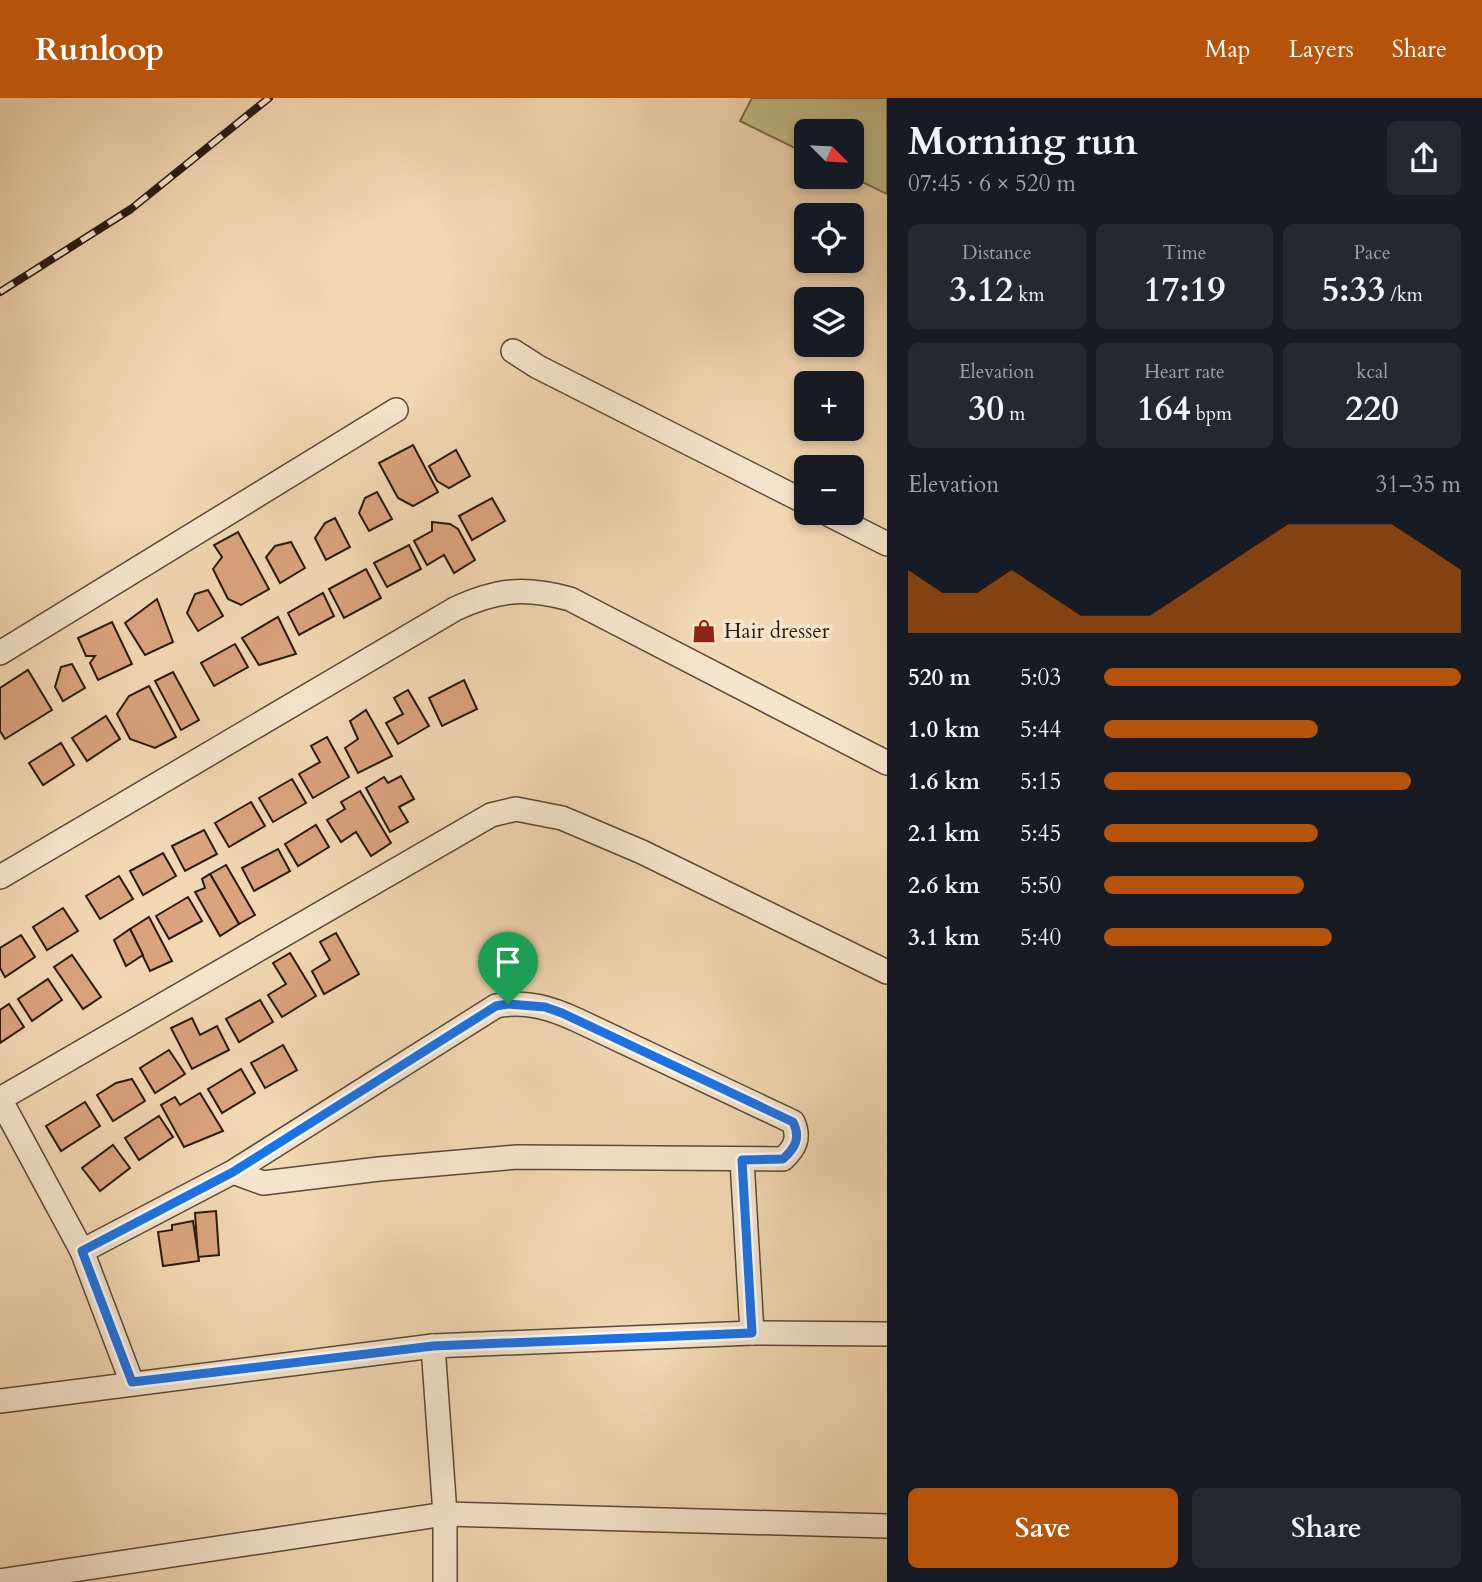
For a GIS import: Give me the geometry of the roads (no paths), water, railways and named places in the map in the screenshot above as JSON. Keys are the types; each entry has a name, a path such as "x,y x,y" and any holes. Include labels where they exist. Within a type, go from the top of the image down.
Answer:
{"street":[{"path":"513,351 794,496"},
{"path":"0,653 396,410"},
{"path":"850,525 887,544"},
{"path":"0,877 455,609 507,591 526,590 570,600 887,763"},
{"path":"132,1382 82,1251 0,1099 479,822 503,811 516,810 554,816 642,852 887,972"},
{"path":"82,1251 233,1172 496,1006 508,1004 545,1007 562,1013 793,1122 797,1138 796,1144 783,1159 517,1157 379,1169 263,1183 233,1172"},
{"path":"742,1160 752,1333"},
{"path":"0,1401 132,1382 433,1346 752,1333 887,1334"},
{"path":"433,1346 445,1514 445,1582"},
{"path":"0,1581 445,1514 887,1525"}],"railway":[{"path":"0,292 131,209 269,98"}],"place":[{"name":"Hair dresser","path":"704,631"}]}
